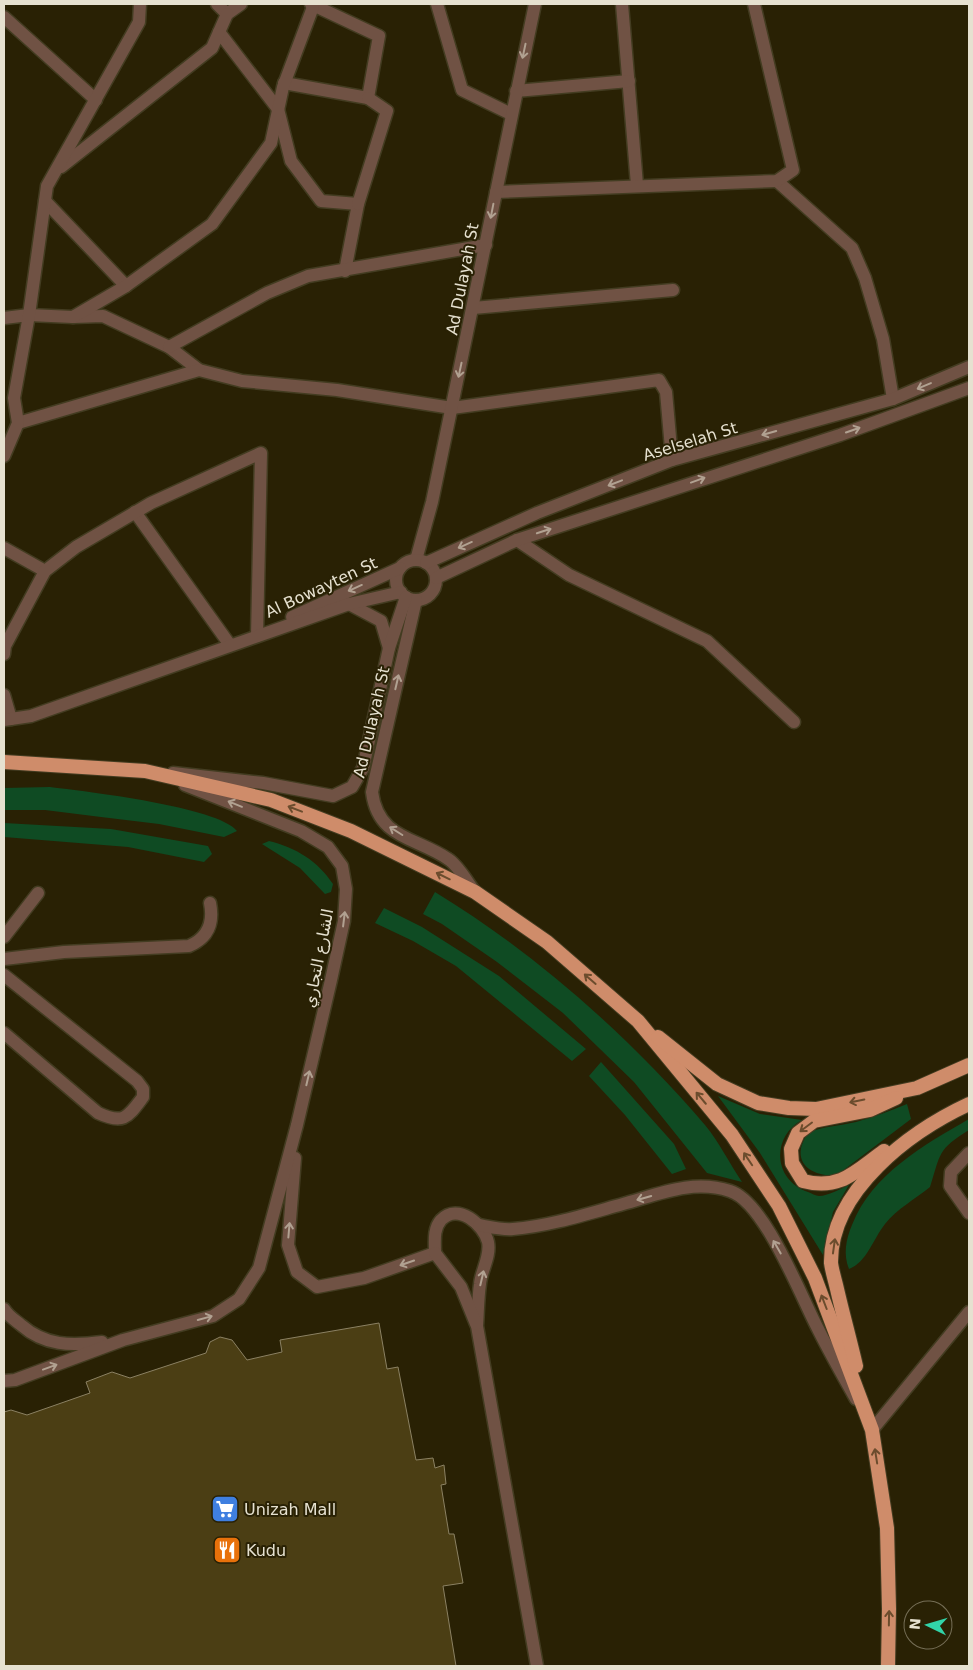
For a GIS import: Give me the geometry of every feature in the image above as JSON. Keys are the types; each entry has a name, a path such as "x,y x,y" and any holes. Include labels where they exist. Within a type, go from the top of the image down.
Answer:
{"highway":[{"path":"6,762 146,771 272,800 351,831 474,892 547,942 638,1021 717,1084 758,1103 789,1108 816,1109 917,1088"},
{"path":"638,1021 732,1135 779,1206 815,1278 872,1430"},
{"path":"969,1065 870,1110 814,1121 798,1133 791,1149 792,1164 803,1181 820,1186 837,1183 905,1135 969,1104"},
{"path":"888,1666 887,1528 872,1430 831,1263 835,1237 843,1213 861,1184 891,1153 938,1118"}],"street":[{"path":"4,456 18,423 14,398 29,315 47,186 139,22 140,4"},
{"path":"217,4 227,14"},
{"path":"55,172 212,48 227,14 241,4"},
{"path":"437,4 462,90 511,114"},
{"name":"Ad Dulayah St","path":"421,561 535,4"},
{"path":"622,4 637,185"},
{"path":"496,192 777,181 793,170 754,4"},
{"path":"73,317 126,286 212,224 271,143 284,83 312,5 379,36 368,98"},
{"path":"4,17 96,100"},
{"path":"220,32 278,109 291,161 321,201 358,204"},
{"path":"516,91 629,80"},
{"path":"284,83 368,98 387,111 358,204 345,270"},
{"path":"777,181 852,248 866,278 883,339 893,399"},
{"path":"45,201 126,286"},
{"path":"170,347 266,293 308,276 486,245"},
{"path":"474,308 673,290"},
{"path":"4,318 29,315 103,316 170,347 199,370 242,380 337,390 452,408 659,380 666,392 672,460"},
{"name":"Aselselah St","path":"421,561 672,460 893,399 969,367"},
{"path":"18,423 199,370"},
{"path":"436,578 517,540 840,435 969,388"},
{"path":"4,654 5,646 45,571 76,547 135,512 261,453 257,636"},
{"path":"135,512 230,645"},
{"path":"517,540 569,575 707,641 794,722"},
{"path":"4,548 45,571"},
{"path":"4,695 7,719 31,716 350,604 407,597 431,594 436,578 432,568 421,561 404,564 400,568 396,580 407,597"},
{"name":"Al Bowayten St","path":"257,636 308,608 400,568"},
{"path":"146,771 263,783 334,796 352,787 362,768 389,648 407,597"},
{"name":"Ad Dulayah St","path":"407,597 372,792 374,810 386,825 412,841 449,859 474,892"},
{"path":"350,604 381,621 389,648"},
{"name":"الشارع التجاري","path":"146,771 234,803 301,831 328,847 342,866 346,889 344,921 297,1125"},
{"path":"4,938 38,893"},
{"path":"4,959 64,952 188,946 198,942 211,926 213,918 210,903"},
{"path":"4,975 138,1081 143,1089 143,1097 131,1114 122,1119 112,1120 98,1113 4,1033"},
{"path":"297,1125 288,1244 297,1272 317,1287 364,1278 435,1253"},
{"path":"4,1381 15,1380 123,1340 213,1316 239,1299 259,1268 297,1125"},
{"path":"969,1153 951,1172 950,1186 969,1213"},
{"path":"479,1225 511,1229 569,1220 685,1186 712,1187 732,1192 748,1203 787,1263 817,1328 872,1430 969,1312"},
{"path":"478,1326 461,1287 435,1253 435,1233 442,1220 458,1214 468,1216 479,1225 488,1243 480,1282 478,1326 536,1664"},
{"path":"4,1309 32,1335 53,1344 80,1345 123,1340"}],"green space":[{"path":"50,787 119,796 179,808 225,822 237,831 224,837 159,824 45,810 4,810 4,788"},
{"path":"4,823 111,829 208,846 212,854 204,862 128,847 4,837"},
{"path":"269,841 297,851 313,862 333,884 331,892 325,894 300,868 262,844"},
{"path":"435,892 509,942 613,1028 676,1092 705,1125 742,1182 707,1173 634,1082 563,1013 497,962 442,924 423,914"},
{"path":"384,908 422,927 499,976 586,1049 572,1061 456,966 413,941 375,923"},
{"path":"601,1062 674,1144 686,1169 672,1174 625,1115 589,1076"},
{"path":"718,1096 760,1114 802,1120 792,1127 785,1137 781,1147 780,1158 788,1178 796,1186 815,1195 823,1196 849,1185 833,1212 823,1255 760,1153"},
{"path":"907,1104 911,1119 837,1175 818,1173 806,1167 803,1162 801,1148 807,1133 863,1120"},
{"path":"969,1119 969,1130 945,1148 942,1153 930,1187 890,1219 861,1261 849,1269 846,1252 848,1236 861,1207 872,1191 886,1176 917,1151"}],"building":[{"name":"Unizah Mall","path":"379,1323 387,1369 398,1367 416,1460 433,1458 435,1468 444,1465 446,1484 441,1485 449,1534 454,1534 463,1583 443,1586 456,1666 4,1666 4,1412 11,1410 27,1415 90,1393 86,1382 112,1372 130,1378 206,1353 210,1342 220,1337 232,1340 247,1360 282,1352 280,1340"}],"place":[{"name":"Unizah Mall","path":"225,1509"},
{"name":"Kudu","path":"227,1550"}]}
